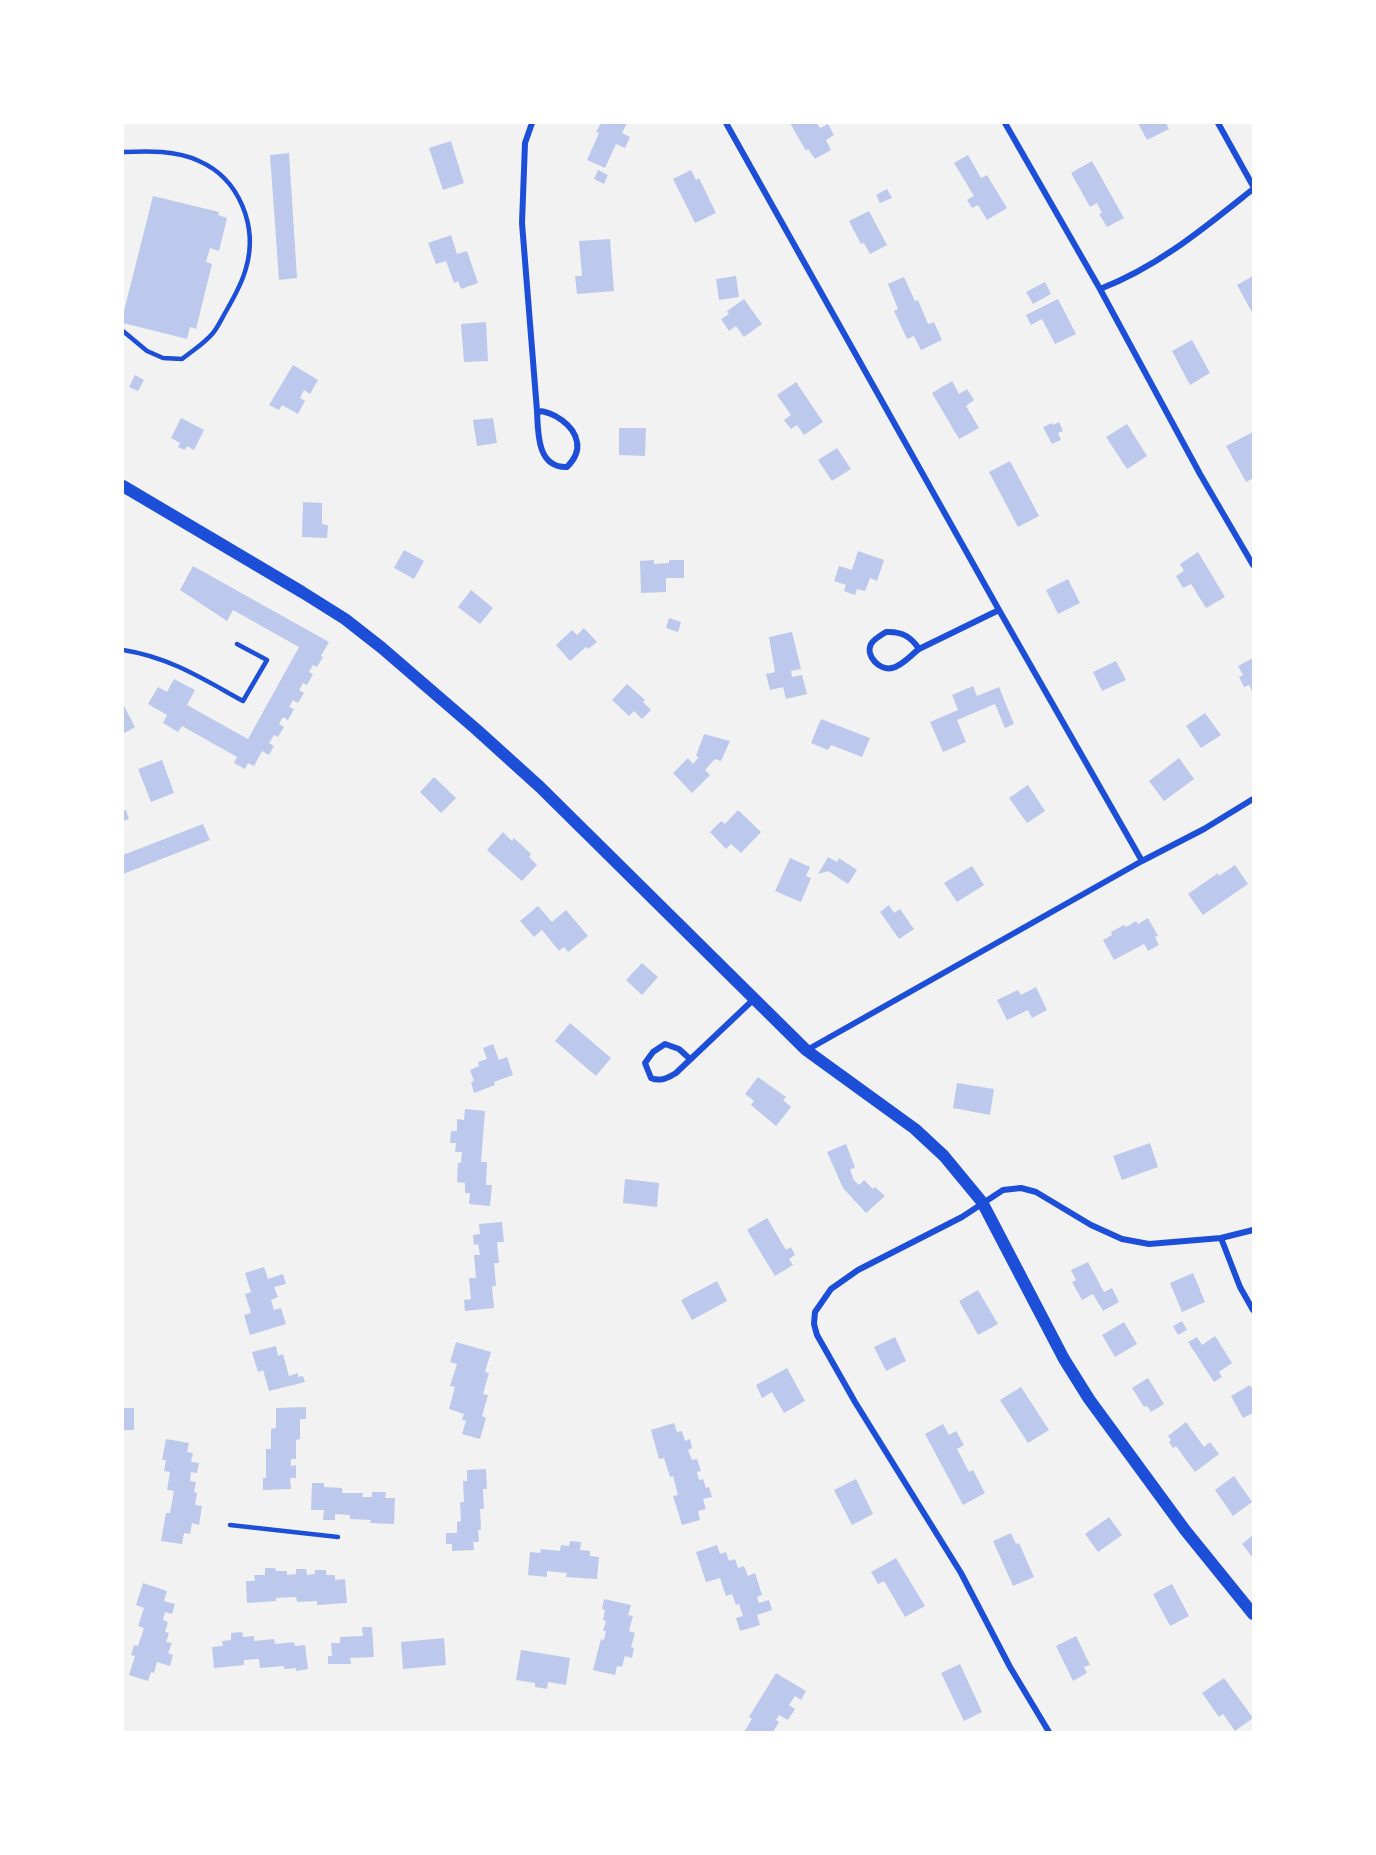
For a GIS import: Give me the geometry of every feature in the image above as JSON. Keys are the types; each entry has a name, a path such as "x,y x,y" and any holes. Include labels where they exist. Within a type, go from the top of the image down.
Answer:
{"main road":[{"path":"123,486 302,592 345,619 382,648 540,787 806,1050 915,1129 944,1156 982,1202 1064,1359 1089,1399 1185,1530 1253,1614"}],"street":[{"path":"532,123 525,143 522,223 538,430 543,454 558,468 567,467 577,452 577,442 573,432 554,415 537,411"},
{"path":"726,123 1142,861"},
{"path":"1005,123 1253,565"},
{"path":"1100,289 1128,278 1162,258 1253,188 1218,123"},
{"path":"919,649 913,639 896,632 885,632 871,645 870,650 875,664 890,669 899,665 919,649 999,610"},
{"path":"806,1050 1142,861 1204,829 1253,799"},
{"path":"690,1059 679,1049 665,1044 653,1052 645,1063 651,1078 655,1080 665,1079 676,1073 754,999"},
{"path":"1049,1732 1010,1667 961,1573 855,1402 817,1335 815,1312 831,1289 858,1270 962,1217 1003,1190 1020,1188 1036,1192 1122,1239 1149,1244 1221,1238 1253,1230"},
{"path":"1221,1238 1240,1287 1253,1310"}],"lane":[{"path":"123,152 182,155 200,161 220,174 236,192 248,220 250,244 246,268 233,300 213,333 182,359 163,358 147,351 132,336 123,331"},
{"path":"123,650 145,654 181,666 243,701 267,660 237,644"},
{"path":"230,1525 338,1537"}],"building":[{"path":"601,123 627,123 622,133 630,137 625,148 616,144 605,168 587,160"},
{"path":"790,123 817,123 820,128 828,124 834,135 826,140 831,150 815,159 808,149 806,151"},
{"path":"1138,123 1166,123 1169,129 1147,140"},
{"path":"451,141 464,183 443,190 429,148"},
{"path":"289,153 297,278 279,280 270,155"},
{"path":"968,155 981,178 987,175 1007,208 987,220 978,205 972,208 967,200 974,196 954,163"},
{"path":"1092,161 1124,218 1107,227 1099,214 1102,213 1097,203 1090,207 1071,173"},
{"path":"598,170 608,175 604,184 594,179"},
{"path":"691,170 696,180 699,178 716,213 695,223 673,179"},
{"path":"887,189 892,198 880,203 876,195"},
{"path":"153,196 219,212 218,215 227,218 219,251 210,248 206,262 212,264 196,329 190,327 187,339 123,323 123,315"},
{"path":"869,211 887,245 870,254 864,243 861,244 849,221"},
{"path":"451,235 457,254 467,251 478,283 461,289 458,281 454,283 446,261 436,264 428,243"},
{"path":"610,239 614,291 577,294 575,276 582,276 579,241"},
{"path":"736,276 739,297 719,300 716,279"},
{"path":"1253,276 1253,314 1237,285"},
{"path":"904,277 915,301 918,300 928,324 934,322 942,340 921,350 914,336 907,339 894,311 898,309 888,284"},
{"path":"1045,282 1051,294 1033,304 1026,292"},
{"path":"744,299 762,324 744,337 736,326 729,331 721,319 729,314 727,311"},
{"path":"1058,299 1076,334 1055,344 1042,319 1031,325 1026,315"},
{"path":"486,322 488,361 464,362 461,324"},
{"path":"1192,340 1210,373 1190,385 1172,351"},
{"path":"293,365 318,380 310,394 304,390 300,398 305,401 298,414 282,405 279,410 269,405"},
{"path":"135,375 144,380 138,391 129,387"},
{"path":"952,381 959,394 967,389 974,400 966,406 979,428 959,439 932,393"},
{"path":"796,382 823,422 804,435 797,425 791,429 784,420 791,415 777,395"},
{"path":"181,418 204,430 194,450 187,446 185,450 178,447 180,443 171,438"},
{"path":"493,418 497,443 477,446 473,420"},
{"path":"1059,422 1063,431 1058,433 1061,440 1052,444 1043,427"},
{"path":"1127,424 1147,456 1127,469 1106,437"},
{"path":"619,428 646,428 645,456 619,455"},
{"path":"1253,432 1253,478 1246,482 1226,446"},
{"path":"837,448 851,469 832,481 818,460"},
{"path":"1010,461 1039,516 1018,527 989,472"},
{"path":"303,502 322,503 322,524 328,525 327,538 302,537"},
{"path":"404,550 424,561 414,579 394,568"},
{"path":"858,551 884,560 877,581 870,578 865,591 857,589 855,595 844,591 846,585 834,581 839,566 852,570"},
{"path":"1198,552 1225,597 1206,608 1191,584 1183,588 1176,576 1184,571 1180,564"},
{"path":"654,560 654,564 669,563 669,560 684,560 684,578 666,578 666,592 641,593 640,561"},
{"path":"193,566 329,642 317,667 313,665 309,672 313,674 307,685 303,683 299,690 304,693 298,703 293,700 289,707 294,709 288,720 283,717 279,724 284,727 278,737 274,735 269,743 274,746 269,755 262,751 254,766 248,763 245,769 234,763 237,757 182,726 178,732 163,723 167,715 148,704 158,687 167,692 174,679 195,690 187,705 248,739 299,647 233,610 227,621 180,590"},
{"path":"1068,579 1080,603 1058,614 1046,590"},
{"path":"471,590 493,608 480,624 458,607"},
{"path":"669,618 681,622 678,632 666,628"},
{"path":"584,628 597,642 588,649 586,647 570,661 556,645 572,630 577,635"},
{"path":"792,632 801,669 791,671 792,677 802,675 807,694 786,699 783,687 770,690 766,674 775,672 769,637"},
{"path":"1253,658 1253,693 1249,685 1244,687 1239,677 1243,675 1238,666"},
{"path":"1116,661 1126,680 1102,691 1093,672"},
{"path":"627,684 645,700 643,702 651,710 642,719 634,711 629,716 612,700"},
{"path":"973,686 977,696 999,687 1014,724 1005,728 995,704 957,720 966,742 943,752 930,722 958,710 952,695"},
{"path":"123,704 135,727 125,733 123,730"},
{"path":"1205,713 1221,735 1201,748 1186,726"},
{"path":"821,719 870,738 862,757 831,745 828,750 811,743"},
{"path":"704,734 730,741 721,761 715,759 705,770 710,775 692,793 673,773 688,758 693,764 699,757 696,756"},
{"path":"1179,758 1194,779 1164,801 1149,781"},
{"path":"162,760 174,793 151,802 138,769"},
{"path":"434,777 456,798 441,813 420,792"},
{"path":"1028,785 1045,811 1027,823 1009,798"},
{"path":"126,810 129,819 123,821 123,811"},
{"path":"738,810 761,832 741,853 731,844 726,849 710,832 721,821 725,824"},
{"path":"203,824 210,840 123,874 123,855"},
{"path":"503,832 512,841 514,838 531,854 529,857 537,865 522,881 487,850"},
{"path":"828,857 837,862 839,858 857,870 848,884 828,871 818,874"},
{"path":"790,858 810,867 806,876 811,878 801,902 775,891"},
{"path":"1235,865 1248,884 1203,915 1188,894 1218,873 1219,876"},
{"path":"972,866 984,885 957,902 944,883"},
{"path":"889,905 894,913 900,909 914,929 899,939 880,912"},
{"path":"538,906 552,922 566,910 588,936 568,952 564,947 559,951 542,930 534,937 520,921"},
{"path":"1148,918 1158,936 1155,937 1159,945 1148,951 1144,944 1114,960 1103,940 1112,935 1111,932 1124,925 1126,927 1136,921 1138,924"},
{"path":"642,963 658,977 642,995 626,980"},
{"path":"1036,987 1047,1010 1032,1018 1028,1010 1007,1020 997,1000 1018,990 1021,995"},
{"path":"570,1023 611,1058 596,1076 555,1041"},
{"path":"493,1044 499,1060 507,1057 513,1075 474,1093 471,1082 474,1081 470,1070 479,1066 478,1062 487,1059 483,1048"},
{"path":"758,1077 786,1097 783,1100 791,1107 776,1126 751,1105 754,1101 745,1094"},
{"path":"957,1083 994,1089 990,1115 953,1108"},
{"path":"465,1109 485,1111 481,1162 487,1162 486,1185 492,1185 490,1206 469,1204 470,1193 465,1193 465,1183 457,1182 458,1163 461,1163 462,1152 455,1152 456,1143 450,1143 451,1131 457,1131 457,1119 464,1120"},
{"path":"1150,1143 1158,1167 1122,1180 1113,1156"},
{"path":"846,1144 855,1167 850,1170 854,1180 859,1185 864,1180 885,1196 866,1213 843,1188 827,1152"},
{"path":"625,1179 659,1183 657,1207 623,1203"},
{"path":"767,1218 786,1250 791,1247 795,1255 789,1259 793,1265 775,1276 747,1230"},
{"path":"502,1222 504,1242 497,1242 499,1263 494,1263 496,1286 492,1286 494,1308 465,1311 464,1300 471,1299 469,1278 476,1278 474,1255 480,1255 478,1244 474,1245 473,1235 480,1234 479,1224"},
{"path":"1088,1262 1104,1292 1112,1288 1119,1302 1103,1311 1093,1294 1082,1300 1072,1282 1076,1280 1071,1270"},
{"path":"264,1267 268,1279 283,1274 286,1284 274,1287 278,1297 271,1300 274,1310 281,1308 286,1324 250,1335 244,1315 251,1313 245,1294 251,1292 245,1273"},
{"path":"1193,1273 1205,1302 1182,1312 1170,1283"},
{"path":"717,1281 727,1301 692,1320 681,1300"},
{"path":"978,1290 998,1324 978,1335 959,1301"},
{"path":"1182,1321 1187,1330 1178,1335 1173,1326"},
{"path":"1124,1322 1137,1344 1115,1357 1102,1335"},
{"path":"1215,1336 1232,1363 1219,1372 1222,1377 1214,1382 1188,1342 1197,1337 1202,1345"},
{"path":"895,1337 906,1361 886,1371 874,1347"},
{"path":"456,1342 491,1352 485,1372 489,1373 483,1394 488,1395 482,1416 486,1418 480,1439 462,1434 466,1421 462,1420 464,1414 449,1409 455,1387 450,1386 457,1364 450,1362"},
{"path":"276,1346 278,1356 283,1354 289,1376 298,1373 298,1377 303,1376 305,1382 269,1391 263,1370 258,1372 252,1352"},
{"path":"787,1368 805,1401 784,1413 772,1392 762,1398 756,1385"},
{"path":"1148,1378 1164,1404 1151,1412 1147,1406 1144,1407 1132,1388"},
{"path":"1250,1385 1253,1390 1253,1413 1243,1418 1231,1396"},
{"path":"1021,1387 1049,1430 1028,1443 1000,1400"},
{"path":"306,1407 306,1419 300,1419 300,1439 296,1440 296,1459 291,1459 291,1466 296,1465 296,1478 290,1478 291,1489 263,1490 263,1478 266,1478 266,1449 271,1449 271,1429 276,1428 276,1408"},
{"path":"123,1408 134,1408 134,1430 123,1430"},
{"path":"1186,1422 1204,1447 1210,1442 1219,1454 1195,1472 1176,1446 1173,1448 1169,1442 1171,1440 1168,1436"},
{"path":"674,1423 677,1432 682,1431 685,1441 690,1439 692,1448 688,1450 692,1460 697,1459 701,1471 697,1472 699,1480 703,1479 712,1497 703,1499 706,1509 698,1511 700,1520 682,1525 673,1496 678,1495 673,1476 670,1477 664,1458 659,1459 651,1430"},
{"path":"943,1424 949,1435 956,1431 964,1445 957,1449 969,1472 973,1470 985,1493 963,1505 925,1434"},
{"path":"166,1439 189,1443 187,1452 193,1453 191,1462 199,1463 197,1473 191,1472 190,1481 196,1482 195,1505 202,1506 199,1525 192,1523 190,1534 184,1533 182,1544 161,1541 166,1513 170,1513 174,1491 167,1490 170,1472 164,1471 166,1460 162,1460"},
{"path":"486,1469 487,1489 483,1489 484,1509 480,1509 479,1542 473,1542 474,1550 452,1551 452,1544 446,1544 446,1533 457,1533 457,1522 461,1521 460,1502 464,1502 463,1481 467,1481 467,1470"},
{"path":"1234,1476 1252,1502 1233,1516 1215,1490"},
{"path":"856,1479 873,1514 852,1525 834,1490"},
{"path":"312,1483 324,1483 324,1487 342,1488 342,1493 363,1493 362,1497 372,1497 372,1492 386,1492 385,1498 395,1498 394,1524 370,1523 371,1520 350,1519 350,1515 335,1514 335,1520 323,1520 324,1510 311,1510"},
{"path":"1109,1517 1122,1535 1098,1552 1085,1534"},
{"path":"1011,1533 1016,1544 1019,1543 1034,1577 1013,1586 993,1541"},
{"path":"1253,1535 1253,1558 1242,1544"},
{"path":"570,1541 581,1542 580,1550 590,1551 590,1556 599,1557 597,1579 566,1577 567,1573 547,1571 547,1577 528,1575 530,1552 540,1553 541,1549 560,1551 561,1545 569,1546"},
{"path":"717,1545 720,1554 726,1552 729,1561 735,1559 738,1568 744,1566 748,1576 755,1573 762,1595 757,1597 759,1603 769,1600 772,1610 757,1615 760,1625 740,1631 736,1618 743,1616 739,1604 736,1605 732,1594 726,1596 720,1578 706,1582 696,1552"},
{"path":"896,1558 925,1606 905,1617 884,1581 878,1584 871,1572"},
{"path":"265,1568 287,1571 287,1575 296,1574 296,1569 306,1569 307,1575 315,1574 315,1570 326,1570 326,1575 335,1575 335,1580 345,1579 347,1603 317,1605 317,1601 297,1602 296,1597 247,1603 246,1581 255,1581 254,1575 265,1575"},
{"path":"143,1583 167,1591 164,1601 175,1604 172,1614 165,1612 163,1620 168,1622 165,1632 169,1633 166,1642 172,1643 168,1653 173,1655 170,1666 157,1662 154,1673 151,1672 148,1681 129,1675 135,1656 131,1655 134,1645 138,1646 144,1628 138,1626 144,1608 136,1605"},
{"path":"1172,1584 1189,1616 1170,1626 1153,1594"},
{"path":"604,1599 631,1605 628,1615 633,1616 629,1631 635,1633 631,1647 634,1648 632,1658 625,1656 622,1667 617,1666 615,1675 593,1670 601,1639 604,1640 606,1631 603,1631 606,1621 603,1620 605,1610 602,1609"},
{"path":"362,1627 372,1627 374,1657 350,1658 351,1664 328,1664 328,1656 332,1656 331,1643 340,1643 340,1637 363,1636"},
{"path":"242,1632 243,1637 254,1636 254,1641 274,1639 275,1644 294,1642 295,1646 305,1645 308,1669 296,1671 296,1668 284,1669 284,1666 260,1668 259,1659 244,1660 244,1665 214,1668 212,1647 223,1646 222,1641 231,1640 231,1633"},
{"path":"1076,1636 1090,1665 1084,1667 1087,1673 1073,1681 1056,1646"},
{"path":"444,1638 446,1665 403,1669 401,1642"},
{"path":"521,1650 570,1658 566,1685 548,1682 547,1689 535,1687 535,1683 516,1680"},
{"path":"960,1664 982,1712 964,1721 941,1673"},
{"path":"776,1673 806,1691 801,1700 795,1696 789,1705 795,1709 788,1720 779,1715 776,1720 779,1722 773,1732 744,1732 752,1719 749,1717"},
{"path":"1224,1678 1253,1718 1235,1731 1223,1714 1219,1717 1202,1693"}]}
